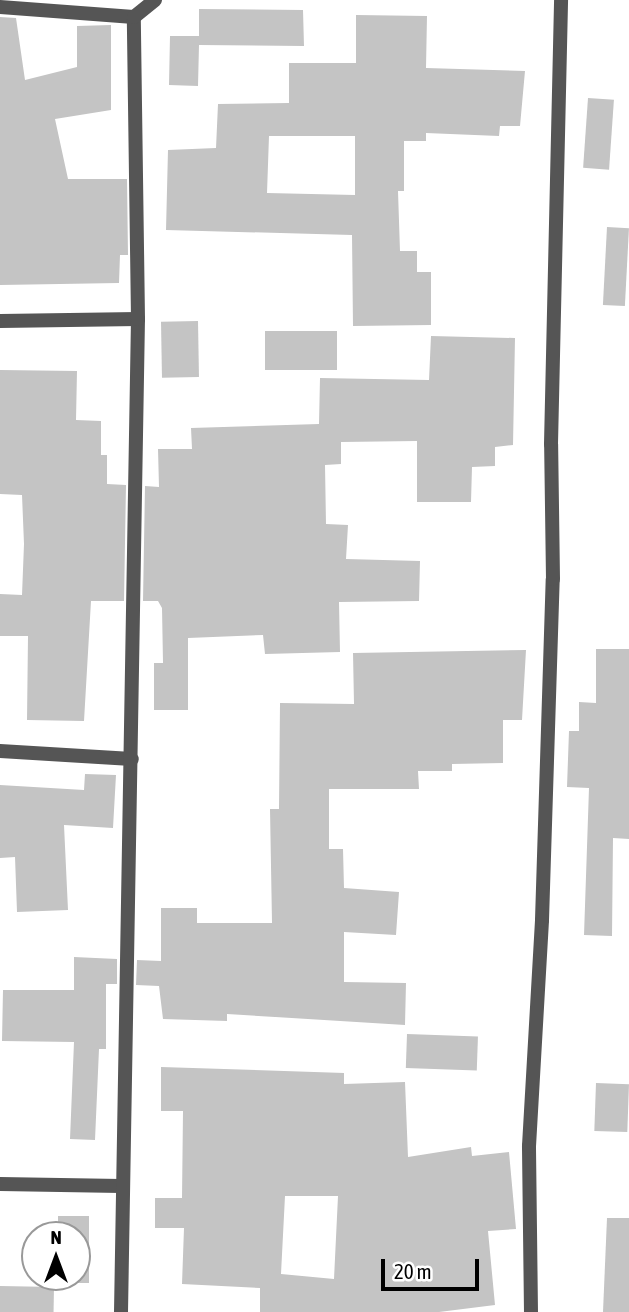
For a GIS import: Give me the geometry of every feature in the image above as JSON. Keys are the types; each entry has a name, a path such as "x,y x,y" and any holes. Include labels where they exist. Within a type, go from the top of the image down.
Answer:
{"street":[{"path":"0,7 134,17 155,0"},
{"path":"531,1312 529,1146 542,920 553,579 551,444 561,0"},
{"path":"121,1312 121,1186 132,759 138,319 134,17"},
{"path":"0,321 138,319"},
{"path":"0,751 132,759"},
{"path":"0,1184 121,1186"}],"building":[{"path":"199,9 303,10 304,46 199,45 198,86 169,85 170,36 199,36"},
{"path":"356,15 427,16 426,68 525,71 520,126 500,126 499,136 426,133 426,141 404,141 404,191 398,191 400,251 417,251 417,272 431,272 431,325 353,326 352,235 166,230 168,150 216,148 218,104 289,103 289,63 356,63","holes":["269,136 355,136 355,195 267,193"]},
{"path":"0,17 16,18 25,80 77,67 77,26 111,25 111,110 55,119 68,179 127,179 128,255 120,255 119,283 0,285"},
{"path":"588,98 614,100 609,170 583,168"},
{"path":"607,227 629,228 625,306 603,305"},
{"path":"198,321 199,377 162,378 161,322"},
{"path":"265,331 337,331 337,370 265,370"},
{"path":"431,336 515,338 513,445 495,447 495,466 472,467 471,502 417,502 417,441 341,442 341,464 325,465 326,524 348,525 346,559 420,561 419,601 339,602 340,652 265,654 263,635 188,638 188,710 154,710 154,663 163,663 162,608 158,601 143,601 145,486 159,487 158,449 192,449 191,428 319,424 320,378 429,380"},
{"path":"0,370 77,371 76,420 101,421 101,455 107,455 107,484 126,485 124,601 91,601 84,721 27,720 28,636 0,636 0,594 22,595 24,544 22,495 0,494"},
{"path":"596,649 629,649 629,839 613,838 612,936 584,935 589,788 567,787 569,731 579,731 579,702 596,703"},
{"path":"526,650 522,720 503,720 503,763 452,764 452,771 418,771 419,789 329,789 329,849 343,849 344,888 399,892 396,935 344,932 344,982 406,983 405,1025 227,1014 227,1021 163,1019 159,986 136,985 137,960 161,961 161,908 197,908 197,923 272,923 270,809 279,809 280,703 354,704 353,653"},
{"path":"85,774 116,775 113,828 64,825 68,910 17,912 15,857 0,858 0,785 84,790"},
{"path":"74,957 117,959 117,984 106,984 106,1049 99,1049 95,1140 70,1139 74,1042 2,1041 3,990 74,990"},
{"path":"407,1034 478,1036 477,1070 406,1068"},
{"path":"161,1067 344,1073 344,1084 405,1082 408,1157 471,1147 472,1156 509,1152 516,1229 488,1231 495,1305 439,1312 260,1312 260,1288 182,1284 184,1228 155,1228 155,1198 182,1198 183,1111 161,1111","holes":["285,1196 338,1196 334,1279 281,1274"]},
{"path":"596,1083 629,1084 627,1132 594,1131"},
{"path":"58,1216 89,1216 89,1221 58,1221"},
{"path":"607,1218 629,1218 629,1312 603,1312"},
{"path":"0,1286 21,1286 21,1291 54,1291 54,1312 0,1312"}]}
